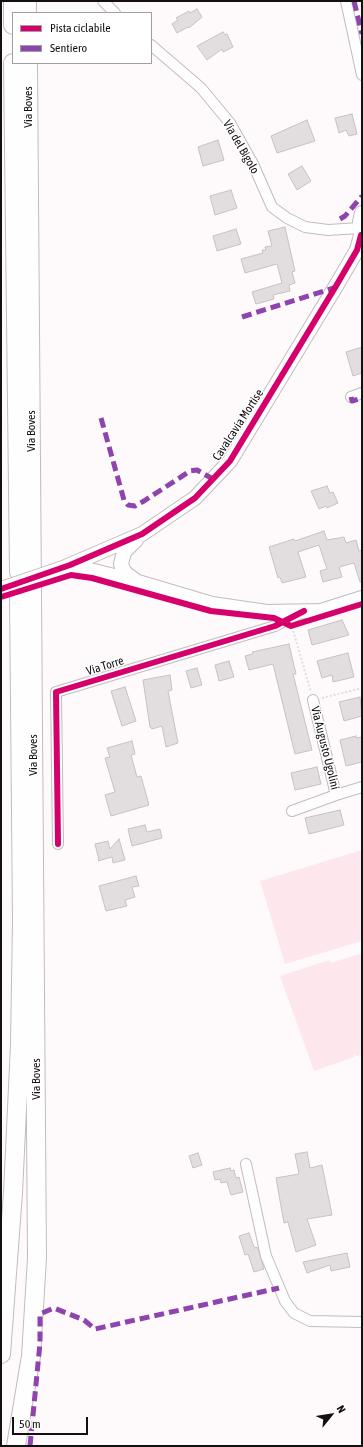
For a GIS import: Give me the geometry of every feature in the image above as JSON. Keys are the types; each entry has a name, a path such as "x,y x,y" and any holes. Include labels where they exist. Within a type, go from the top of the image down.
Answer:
{"highway":[{"path":"13,1 13,12"},
{"path":"27,1 27,12"},
{"name":"Via Boves","path":"13,64 19,572"},
{"name":"Via Boves","path":"16,1446 31,1356 38,1258 28,64"},
{"name":"Via Boves","path":"1,1354 13,1193 20,1045 22,922 19,594"}],"street":[{"path":"103,1 113,12"},
{"path":"346,1 362,75"},
{"name":"Via del Bigolo","path":"152,46 201,88 230,123 253,164 272,207 287,218 305,227 361,233"},
{"path":"361,233 362,213"},
{"name":"Cavalcavia Mortise","path":"138,582 124,572 121,564 124,552 142,534 195,498 230,461 290,364 357,250 361,233"},
{"path":"351,396 362,393"},
{"name":"Cavalcavia Mortise","path":"1,589 66,566 142,534"},
{"name":"Cavalcavia Mortise","path":"66,566 138,582 212,604 267,612 321,611 362,598"},
{"name":"Via Torre","path":"58,844 56,692 275,626 304,611"},
{"name":"Via Augusto Ugolini","path":"313,700 336,795"},
{"name":"Via Augusto Ugolini","path":"292,810 362,788"},
{"path":"246,1164 266,1256 285,1301 294,1313 310,1322 362,1322"}],"path":[{"path":"291,626 298,624"}],"shaded area":[{"path":"362,850 362,941 285,964 260,881"},
{"path":"362,953 362,1055 356,1056 354,1054 354,1057 314,1071 280,976 329,960 331,963"}],"building":[{"path":"197,9 202,17 189,28 188,27 177,33 172,24 178,20 176,18 189,11 190,13"},
{"path":"223,32 225,35 227,34 233,47 223,52 222,49 207,60 197,46"},
{"path":"352,114 357,134 349,136 346,130 339,133 335,118"},
{"path":"307,120 315,141 277,153 271,136"},
{"path":"218,140 224,160 203,166 198,147"},
{"path":"302,166 311,181 297,190 288,174"},
{"path":"231,190 237,208 215,215 210,196"},
{"path":"285,227 295,271 292,272 295,283 289,285 290,291 273,295 274,299 256,304 252,292 282,283 277,264 245,273 241,259 263,253 262,250 266,250 265,247 272,246 268,231"},
{"path":"236,229 241,244 217,251 213,236"},
{"path":"362,347 362,373 353,376 346,352"},
{"path":"327,486 330,493 333,492 338,503 327,508 326,506 319,509 311,491"},
{"path":"324,531 327,540 344,537 346,543 356,540 359,551 362,550 362,581 360,582 354,563 339,567 342,577 323,582 320,571 327,569 319,545 298,552 306,577 282,583 280,577 278,578 269,547 294,539 295,541"},
{"path":"342,620 349,635 312,645 308,630"},
{"path":"289,644 296,674 293,674 312,750 295,754 273,664 249,670 245,656 253,654 252,652"},
{"path":"348,653 354,677 333,682 332,675 322,678 317,661"},
{"path":"229,661 234,677 219,681 215,665"},
{"path":"197,668 202,685 191,688 186,671"},
{"path":"170,675 172,690 168,691 178,743 166,747 162,726 152,729 150,727 143,680"},
{"path":"125,687 136,721 122,726 111,691"},
{"path":"360,697 362,716 344,721 339,702"},
{"path":"356,736 356,738 362,737 362,762 346,766 340,740"},
{"path":"132,741 135,754 131,755 137,777 141,776 149,805 111,816 105,795 115,792 105,758 110,757 107,748"},
{"path":"317,767 321,784 295,790 291,773"},
{"path":"340,810 344,825 309,834 305,818"},
{"path":"145,825 147,832 160,829 162,838 132,846 128,829"},
{"path":"119,839 125,860 113,863 112,857 98,861 95,844 108,841 110,849"},
{"path":"136,876 139,886 132,887 135,897 125,900 127,906 106,911 99,886"},
{"path":"307,1152 310,1168 322,1165 332,1215 307,1219 316,1245 296,1252 288,1222 284,1223 276,1178 299,1174 295,1154"},
{"path":"198,1153 202,1165 193,1168 189,1156"},
{"path":"230,1168 231,1171 234,1170 236,1178 239,1177 243,1192 231,1195 227,1182 221,1183 220,1179 215,1180 213,1172"},
{"path":"249,1233 254,1247 258,1248 264,1269 254,1272 248,1254 245,1255 239,1236"},
{"path":"347,1253 350,1267 331,1271 330,1265 307,1273 303,1262"}],"marked path":[{"path":"354,1 362,34"},
{"path":"340,219 345,216 362,196"},
{"path":"242,317 334,288"},
{"path":"351,397 352,401 362,398"},
{"path":"101,418 124,500 128,505 135,506 190,471 197,470 213,479"},
{"path":"30,1446 40,1343 40,1314 54,1308 84,1320 95,1329 279,1288"}],"cycle path":[{"path":"1,589 70,565 142,534 195,498 230,461 357,250 361,235"},
{"path":"1,597 71,575 92,578 211,611 274,618 291,626 362,604"},
{"path":"58,844 56,692 275,626 304,611"}]}
